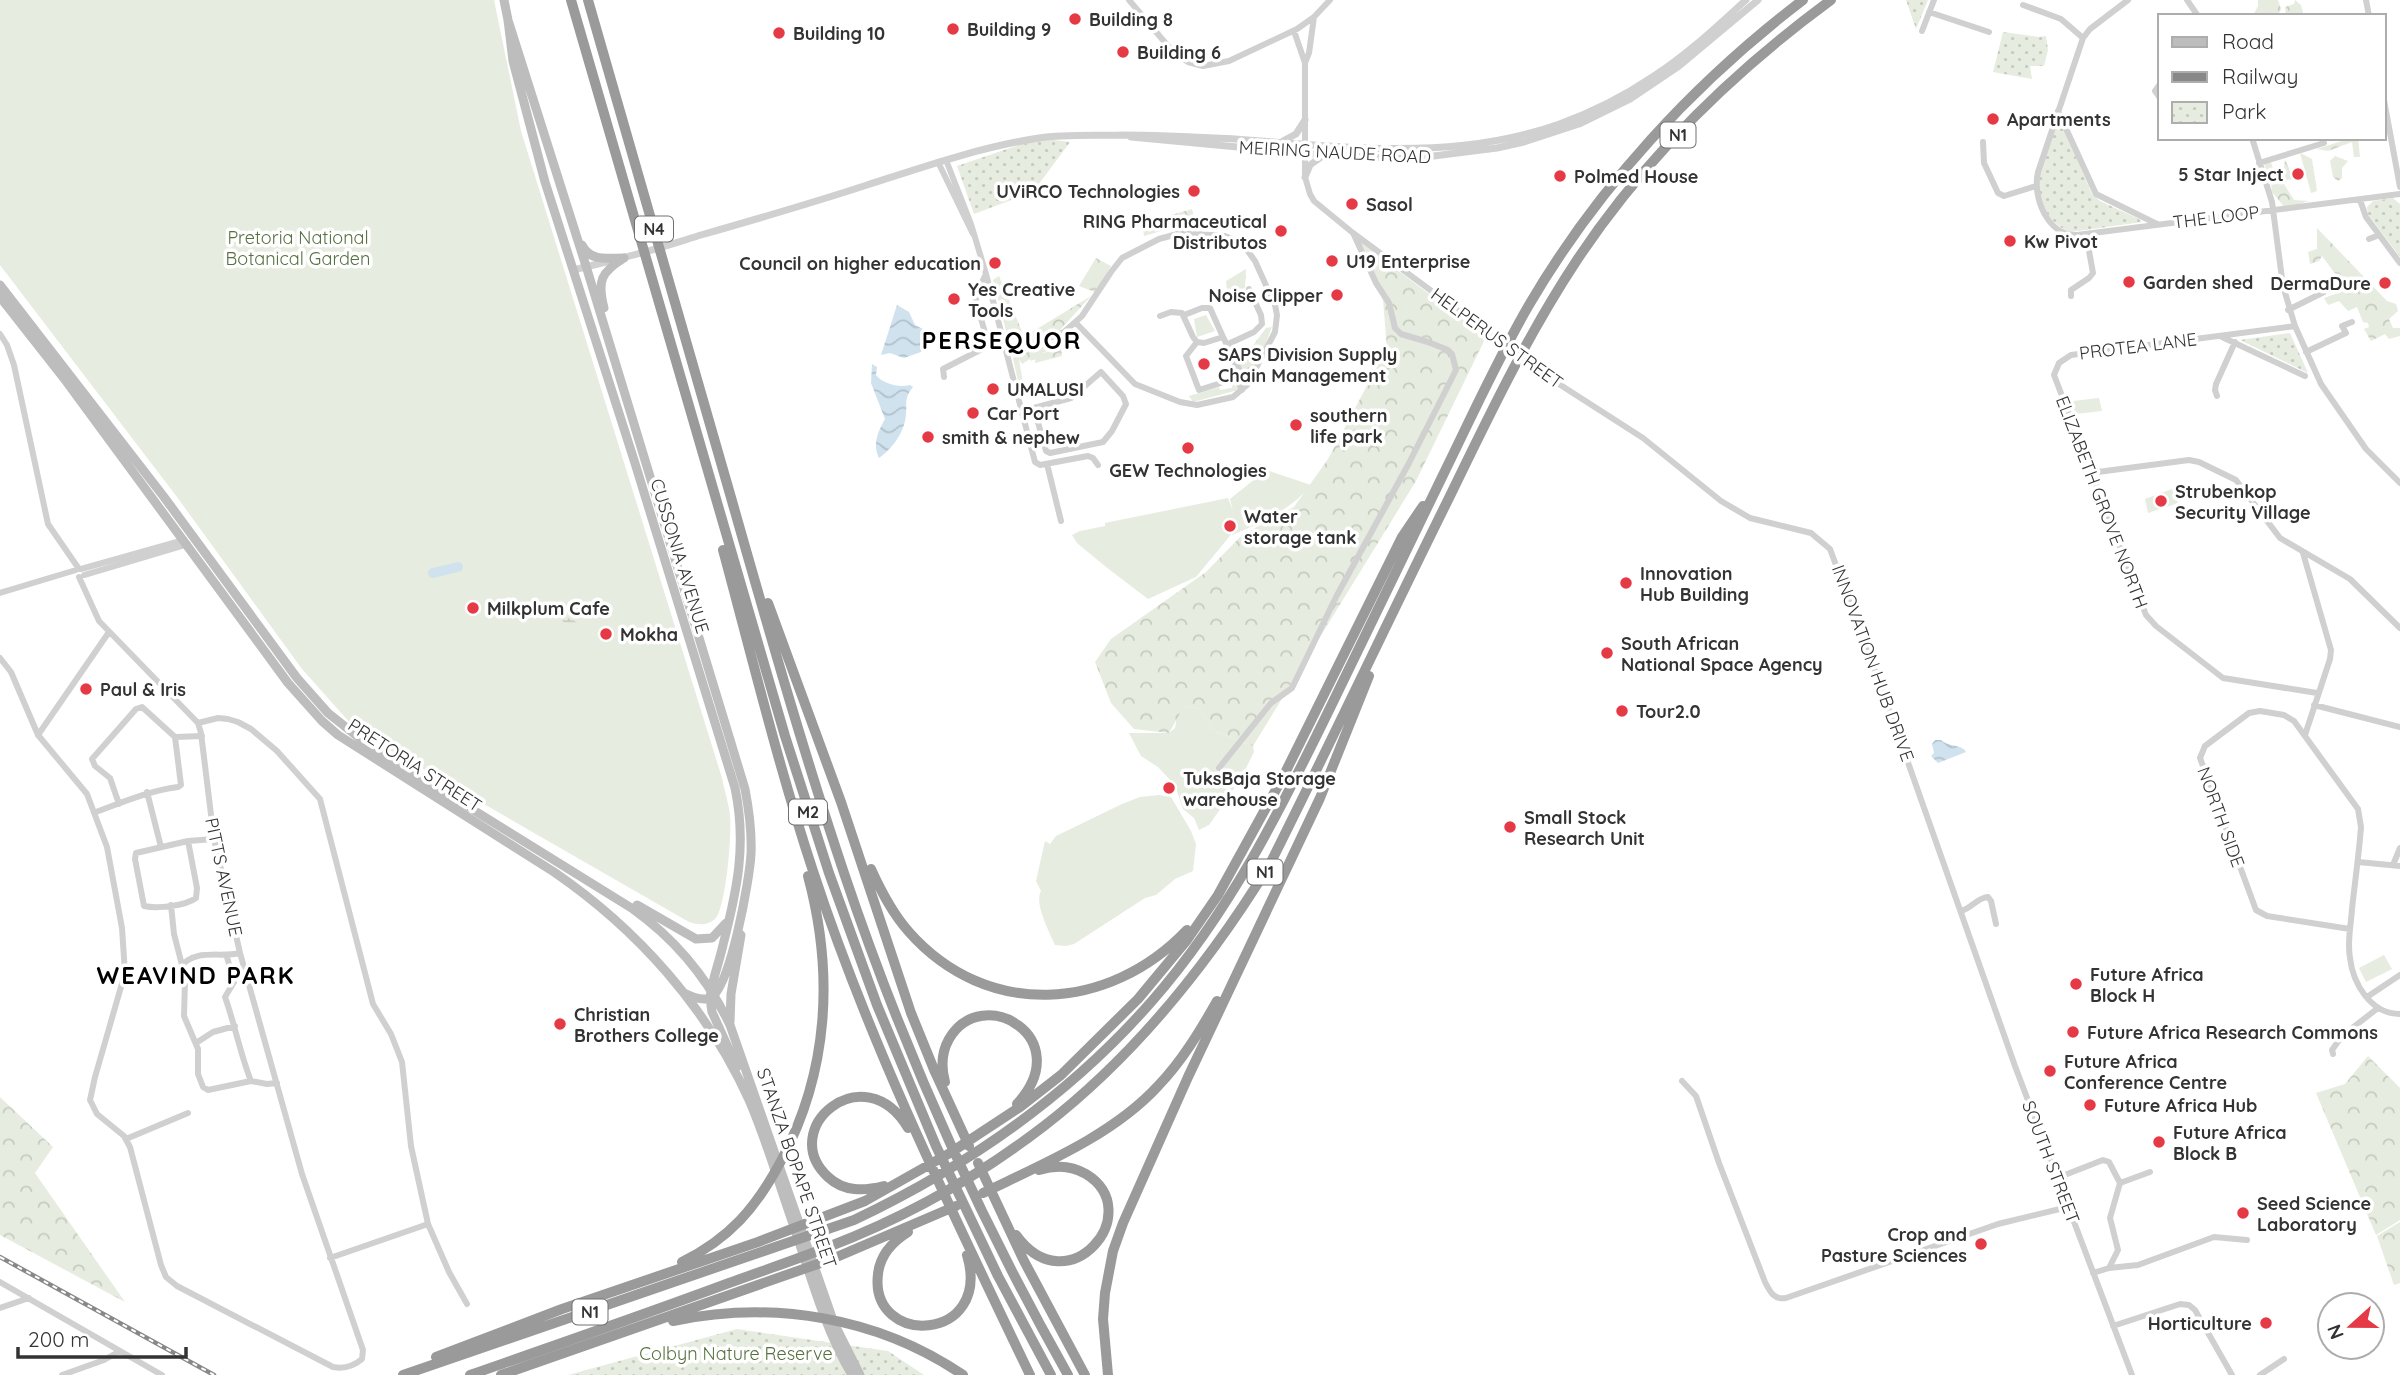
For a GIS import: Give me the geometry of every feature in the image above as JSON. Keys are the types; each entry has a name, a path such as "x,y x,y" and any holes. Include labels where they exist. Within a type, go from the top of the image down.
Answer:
{"highway":[{"name":"N4","path":"571,0 637,223"},
{"name":"N4","path":"588,0 720,458"},
{"name":"N1","path":"403,1375 854,1220 923,1186 985,1148 1071,1082 1116,1040 1178,969 1245,874 1287,796 1529,305 1573,238 1611,187 1710,79 1803,0"},
{"name":"N1","path":"470,1375 828,1247 930,1200 1043,1127 1124,1055 1178,995 1231,925 1270,864 1523,347 1578,259 1610,214 1659,155 1721,91 1779,40 1831,0"},
{"path":"637,223 647,273 697,448 779,760 813,872 849,970 932,1170 1030,1375"},
{"name":"M2","path":"637,223 785,736 845,919 877,1005 936,1146 998,1276 1051,1375"},
{"path":"720,458 768,601 841,802 911,1013 935,1072 1024,1261 1085,1375"},
{"name":"M2","path":"720,458 791,706 867,938 944,1129 1005,1256 1068,1375"},
{"path":"391,1375 472,1342 769,1238 885,1191 984,1131 1054,1081 1116,1023 1187,940 1231,873 1284,775 1402,537 1415,516 1433,496"},
{"path":"1108,1375 1104,1306 1110,1266 1118,1238 1154,1152 1320,797 1381,651 1437,535 1442,511"},
{"path":"599,1296 671,1267 704,1250 739,1223 761,1196 791,1142 807,1102 818,1058 824,1013 824,972 817,912 785,793 779,760"},
{"path":"841,802 882,892 909,932 924,948 953,969 980,982 1013,992 1074,993 1098,988 1134,972 1180,937 1231,873"},
{"path":"501,1375 832,1259 930,1219 1106,1129 1133,1110 1158,1087 1196,1036 1264,916"},
{"path":"968,1143 946,1085 942,1070 943,1058 948,1040 959,1027 973,1019 992,1016 1013,1021 1028,1035 1036,1052 1037,1065 1034,1079 1024,1095 984,1131"},
{"path":"911,1176 868,1190 845,1188 831,1180 818,1165 814,1149 815,1130 824,1114 838,1102 850,1097 870,1097 883,1101 905,1122 932,1170"},
{"path":"987,1184 1013,1231 1026,1247 1037,1255 1054,1261 1068,1261 1084,1255 1100,1240 1107,1220 1106,1200 1098,1185 1085,1173 1072,1168 1052,1167 1005,1182"},
{"path":"930,1219 891,1245 880,1264 877,1278 879,1294 887,1308 903,1322 918,1326 937,1325 949,1319 960,1310 968,1296 971,1284 970,1264 950,1210"},
{"path":"563,1353 663,1323 701,1316 740,1312 799,1314 860,1327 917,1349 963,1375"}],"main road":[{"name":"CUSSONIA AVENUE","path":"504,0 511,53 523,102 735,788 741,856 738,886 712,994"},
{"name":"CUSSONIA AVENUE","path":"508,20 745,789 751,852 741,919"},
{"path":"573,224 589,254 598,258 625,257"},
{"path":"611,349 612,336 601,297 601,284 608,269 625,257"},
{"name":"PRETORIA STREET","path":"0,285 73,376 296,678 328,713 347,730 438,789 598,885 661,930 699,973"},
{"name":"PRETORIA STREET","path":"0,297 66,380 288,683 322,721 362,752 582,892 640,943 683,992"},
{"path":"598,885 696,939 704,940 715,936 731,914"},
{"path":"683,992 698,998 712,994 722,986 741,919"},
{"path":"730,1026 730,1003 741,936 741,919"},
{"name":"STANZA BOPAPE STREET","path":"699,973 730,1026 834,1323 860,1375"},
{"name":"STANZA BOPAPE STREET","path":"683,992 724,1054 749,1101 828,1325 852,1375"},
{"path":"712,994 712,1012 737,1066 749,1101"}],"street":[{"path":"1129,0 1174,53 1197,65 1222,64 1294,31 1314,17 1330,0"},
{"name":"MEIRING NAUDE ROAD","path":"1121,135 1150,140 1376,150 1443,148 1516,138 1552,128 1604,106 1651,78 1698,44 1746,0"},
{"name":"MEIRING NAUDE ROAD","path":"573,270 625,257 988,148 1041,138 1173,135 1275,142 1324,155 1410,159 1497,148 1552,133 1604,112 1656,82 1697,52 1758,0"},
{"path":"1922,31 1934,0"},
{"path":"1983,142 1984,163 1998,193 2004,196 2036,186 2038,172 2083,38 2128,0"},
{"path":"2023,5 2062,19 2083,38"},
{"path":"1929,12 1989,32"},
{"path":"1305,63 1314,17"},
{"path":"1294,31 1305,63 1305,177"},
{"name":"THE LOOP","path":"2058,111 2095,193 2159,225"},
{"path":"2386,114 2400,187"},
{"path":"1275,142 1294,136 1305,120"},
{"path":"2253,140 2274,210 2288,310 2306,352 2321,384 2350,426 2370,453 2400,483"},
{"path":"2259,163 2324,143"},
{"path":"1305,177 1310,165 1324,155"},
{"path":"942,161 967,227 974,236 1009,354 1034,459 1038,465 1088,456 1098,465"},
{"name":"HELPERUS STREET","path":"1305,177 1314,201 1353,233 1548,377 1643,439"},
{"name":"THE LOOP","path":"2036,186 2041,207 2050,221 2071,235 2400,194"},
{"path":"2360,200 2364,214 2400,263"},
{"path":"1009,354 1059,335 1076,323 1122,258 1159,239 1181,233 1225,236 1238,241 1248,250 1275,305 1278,319 1275,332 1245,388 1233,397 1201,404 1184,403 1135,384 1076,323"},
{"path":"1219,768 1259,717 1292,688 1336,597 1404,475 1456,370 1455,360 1448,350 1401,334 1395,328 1389,303 1376,283 1353,233"},
{"path":"2071,296 2071,290 2093,273 2086,234"},
{"path":"2369,239 2379,235"},
{"path":"944,377 943,369 984,348 985,333 975,296 985,276"},
{"path":"1227,345 1254,332 1262,324 1261,315 1249,289"},
{"path":"2288,310 2324,292"},
{"path":"1160,316 1174,312 1184,315 1202,308 1210,309 1235,363 1234,376 1245,388"},
{"path":"1184,315 1197,342 1204,343 1223,337"},
{"path":"2306,352 2346,333 2342,326 2352,323"},
{"name":"PROTEA LANE","path":"2059,363 2071,355 2295,326"},
{"path":"0,334 14,365 48,524 80,573"},
{"name":"PROTEA LANE","path":"2220,336 2305,376"},
{"path":"1197,342 1186,356 1199,390 1230,380"},
{"path":"2217,396 2216,384 2235,342"},
{"path":"1023,410 1071,398 1113,362"},
{"name":"ELIZABETH GROVE NORTH","path":"2059,363 2055,369 2055,380 2140,604 2152,621 2223,678 2317,693"},
{"path":"1034,408 1048,453 1103,442 1126,404 1123,396 1101,372"},
{"name":"INNOVATION HUB DRIVE","path":"1643,439 1736,511 1763,523 1806,531 1830,549 1974,948"},
{"path":"2090,473 2189,460 2236,480 2286,543 2350,579 2400,628"},
{"path":"1046,464 1061,521"},
{"path":"0,593 195,539"},
{"path":"2303,552 2331,650 2305,735 2360,813 2358,862 2350,929 2351,965 2357,982 2367,997 2385,1012 2400,1014"},
{"name":"PITTS AVENUE","path":"80,573 84,591 95,615 198,723 202,736 214,839 240,953 302,1174 363,1356 360,1361 344,1368 333,1367 168,1279 126,1139"},
{"path":"38,735 109,632"},
{"path":"0,658 11,671 38,735 87,794 96,812 112,868 125,960 122,984 90,1100 97,1114 126,1139 188,1113"},
{"path":"2314,705 2400,727"},
{"path":"96,812 119,804 147,792 181,785 176,737 142,707 138,707 94,754 92,762 110,778 119,804"},
{"name":"NORTH SIDE","path":"2305,735 2288,716 2254,712 2205,746 2200,753 2201,764 2258,912 2267,916 2350,929"},
{"path":"198,723 228,719 251,729 277,751 320,799 373,1004 391,1034 402,1062 411,1146 428,1224 449,1272 467,1304"},
{"path":"176,737 202,736"},
{"path":"147,792 161,847"},
{"path":"188,841 198,895 192,901 171,905 143,905 135,859 137,853 188,841 214,839"},
{"path":"2358,862 2396,866 2400,848"},
{"path":"1961,911 1969,909 1985,897 1990,899 1996,924"},
{"path":"1991,904 2000,901"},
{"path":"171,905 174,934 183,965 183,1011 186,1024 196,1043 198,1074 203,1087 213,1090 251,1081 277,1083"},
{"name":"SOUTH STREET","path":"1974,948 2132,1375"},
{"path":"183,965 188,959 207,955 227,957 240,953"},
{"path":"227,957 234,982 225,997 235,1026 240,1054 251,1081"},
{"path":"2367,997 2400,975"},
{"path":"2333,1055 2332,1050 2342,1036 2378,1008"},
{"path":"196,1043 213,1032 235,1026"},
{"path":"1682,1081 1696,1096 1765,1282 1770,1293 1778,1299 1832,1284 1998,1224 2068,1207"},
{"path":"2057,1178 2105,1160 2120,1183 2110,1218 2118,1250 2109,1268"},
{"path":"2120,1183 2150,1172"},
{"path":"330,1258 428,1224"},
{"path":"2093,1273 2109,1268 2138,1265 2214,1237 2246,1240"},
{"path":"0,1282 162,1375"},
{"path":"0,1308 29,1298"},
{"path":"2113,1326 2180,1304 2189,1305 2195,1310 2232,1375"},
{"path":"62,1375 120,1351"},
{"path":"2260,1375 2284,1359"},
{"path":"86,1367 89,1375"}],"green space":[{"name":"Pretoria National Botanical Garden","path":"0,0 494,0 521,131 722,778 729,811 730,838 725,886 715,919 703,924 689,922 376,742 351,724 302,669 177,497 0,265"},
{"path":"1906,0 1928,0 1916,29"},
{"path":"2258,0 2278,0 2281,9 2279,14 2254,14"},
{"path":"2295,0 2301,5 2303,14 2286,14 2285,7 2294,4"},
{"path":"2003,32 2046,36 2048,50 2044,66 2030,66 2032,79 1993,72"},
{"path":"2056,126 2062,126 2092,194 2100,201 2142,222 2071,232 2051,218 2042,203 2038,187 2042,166"},
{"path":"1039,138 1070,142 1033,192 974,214 957,166"},
{"path":"2345,140 2358,140 2360,157 2354,157 2352,142 2328,151 2317,149"},
{"path":"2300,153 2312,159 2317,191 2311,193"},
{"path":"2335,156 2348,161 2342,168 2342,178 2338,181 2333,177 2330,161"},
{"path":"2285,159 2293,179 2282,181 2294,200 2309,201 2285,208 2272,192 2264,164 2271,162 2274,172 2284,168"},
{"path":"2393,198 2400,204 2400,257 2368,214 2367,207 2373,201"},
{"path":"1192,209 1195,221 1144,236 1143,228 1137,225"},
{"path":"2317,228 2387,301 2396,304 2398,311 2389,319 2393,328 2400,328 2400,336 2389,339 2385,334 2371,341 2364,329 2369,327 2368,323 2363,322 2357,307 2348,311 2339,301 2328,305 2324,298 2344,291 2342,283 2322,256 2319,261 2310,264 2308,252 2317,249"},
{"path":"1359,241 1486,337 1416,481 1253,746 1212,730 1201,709 1184,706 1169,733 1134,729 1111,703 1095,662 1111,639 1206,572 1241,536 1294,507 1328,459 1387,348 1383,300"},
{"path":"1096,258 1111,266 1095,292 1079,286"},
{"path":"1246,269 1245,288 1227,294 1226,281"},
{"path":"999,276 1023,334 1009,342 993,280"},
{"path":"1091,296 1059,331 1011,351 1009,346"},
{"path":"1206,315 1215,331 1197,337 1194,319"},
{"path":"1272,327 1252,378 1237,367 1266,328"},
{"path":"2290,333 2308,373 2240,340"},
{"path":"1067,336 1068,340 1041,354 1061,347 1062,356 1035,363 1035,359 1030,359 1022,364 1019,359 1025,396 1021,395 1013,358"},
{"path":"1233,383 1238,390 1193,402 1189,396 1219,387 1220,390 1232,388"},
{"path":"2099,398 2102,411 2075,414 2073,401"},
{"path":"1266,470 1311,485 1285,509 1232,535 1238,526 1196,577 1148,599 1077,543 1072,535 1105,526 1105,523 1228,498 1233,511 1230,499"},
{"name":"Strubenkop Security Village","path":"2172,489 2178,503 2148,513 2145,499"},
{"path":"543,608 575,621 578,632 571,633 562,620 549,620 541,613"},
{"path":"1184,706 1201,709 1212,730 1253,746 1254,752 1209,825 1199,830 1194,818 1183,809 1175,785 1158,767 1141,756 1129,733 1169,733 1175,728 1177,716"},
{"path":"1140,797 1171,797 1191,831 1196,844 1193,871 1175,879 1156,895 1145,898 1074,944 1055,945 1041,910 1041,891 1036,881 1045,841 1050,844 1056,836 1122,804"},
{"path":"2384,955 2392,969 2366,982 2359,968"},
{"path":"2368,1056 2400,1088 2400,1220 2376,1235 2316,1093 2345,1084"},
{"path":"0,1097 53,1147 35,1173 125,1302 0,1235"},
{"path":"2400,1222 2400,1283 2394,1285 2377,1236"},
{"name":"Colbyn Nature Reserve","path":"737,1329 888,1351 924,1375 568,1375"}],"water":[{"path":"897,305 909,312 915,325 925,330 921,352 904,358 890,353 881,355"},
{"path":"872,364 877,367 876,375 883,381 896,386 913,387 907,397 905,421 900,433 889,450 879,458 876,443 885,419 871,383"},
{"path":"1935,740 1941,740 1966,752 1938,763 1931,756 1934,753 1932,744"}],"waterway":[{"path":"433,573 458,567"}],"railway":[{"path":"0,1257 214,1375"}],"place":[{"name":"Building 8","path":"1075,19"},
{"name":"Building 9","path":"953,29"},
{"name":"Building 10","path":"779,33"},
{"name":"Building 6","path":"1123,52"},
{"name":"Apartments","path":"1993,119"},
{"name":"5 Star Inject","path":"2298,174"},
{"name":"Polmed House","path":"1560,176"},
{"name":"UViRCO Technologies","path":"1194,191"},
{"name":"Sasol","path":"1352,204"},
{"name":"RING Pharmaceutical Distributos","path":"1281,231"},
{"name":"Kw Pivot","path":"2010,241"},
{"name":"U19 Enterprise","path":"1332,261"},
{"name":"Council on higher education","path":"995,263"},
{"name":"Garden shed","path":"2129,282"},
{"name":"DermaDure","path":"2385,283"},
{"name":"Noise Clipper","path":"1337,295"},
{"name":"Yes Creative Tools","path":"954,299"},
{"name":"SAPS Division Supply Chain Management","path":"1204,364"},
{"name":"UMALUSI","path":"993,389"},
{"name":"Car Port","path":"973,413"},
{"name":"southern life park","path":"1296,425"},
{"name":"smith & nephew","path":"928,437"},
{"name":"GEW Technologies","path":"1188,448"},
{"name":"Strubenkop Security Village","path":"2161,501"},
{"name":"Water storage tank","path":"1230,526"},
{"name":"Innovation Hub Building","path":"1626,583"},
{"name":"Milkplum Cafe","path":"473,608"},
{"name":"Mokha","path":"606,634"},
{"name":"South African National Space Agency","path":"1607,653"},
{"name":"Paul & Iris","path":"86,689"},
{"name":"Tour2.0","path":"1622,711"},
{"name":"TuksBaja Storage warehouse","path":"1169,788"},
{"name":"Small Stock Research Unit","path":"1510,827"},
{"name":"Future Africa Block H","path":"2076,984"},
{"name":"Christian Brothers College","path":"560,1024"},
{"name":"Future Africa Research Commons","path":"2073,1032"},
{"name":"Future Africa Conference Centre","path":"2050,1071"},
{"name":"Future Africa Hub","path":"2090,1105"},
{"name":"Future Africa Block B","path":"2159,1142"},
{"name":"Seed Science Laboratory","path":"2243,1213"},
{"name":"Crop and Pasture Sciences","path":"1981,1244"},
{"name":"Horticulture","path":"2266,1323"}],"district":[{"name":"PERSEQUOR","path":"1002,340"},
{"name":"WEAVIND PARK","path":"196,975"}]}
